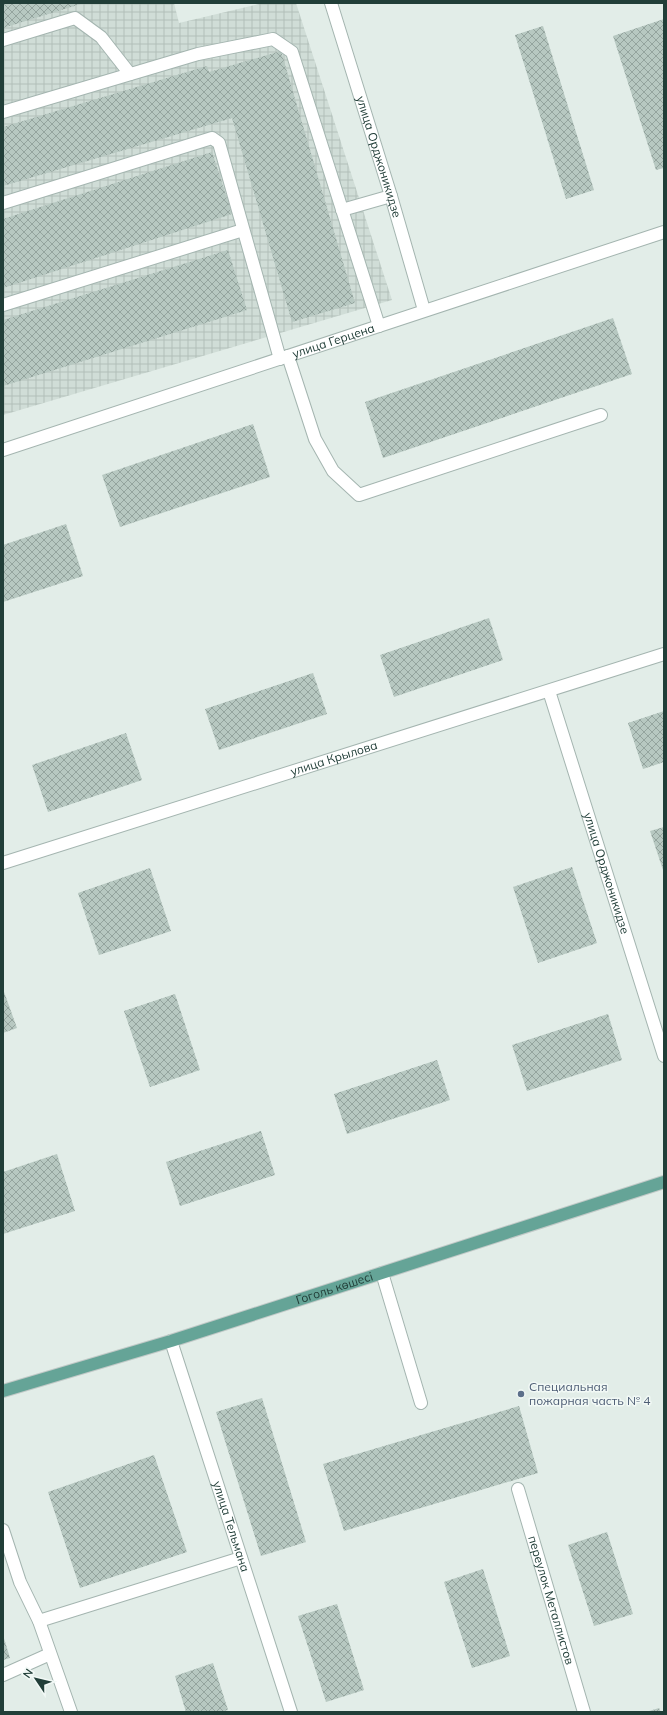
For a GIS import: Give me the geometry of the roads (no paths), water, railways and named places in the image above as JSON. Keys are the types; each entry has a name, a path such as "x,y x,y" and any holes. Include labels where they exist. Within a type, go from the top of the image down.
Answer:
{"main road":[{"name":"Гоголь көшесі","path":"3,1391 171,1341 664,1182"}],"street":[{"name":"улица Орджоникидзе","path":"331,3 391,196 424,310"},
{"path":"3,40 75,18 101,36 130,74"},
{"path":"3,112 198,54 273,39 292,52 379,326"},
{"path":"3,203 212,138 219,143 243,230 284,358 315,439 333,471 359,495 601,415"},
{"path":"342,210 391,196"},
{"path":"3,305 243,230"},
{"name":"улица Герцена","path":"3,450 664,232"},
{"name":"улица Крылова","path":"3,863 664,654"},
{"name":"улица Орджоникидзе","path":"549,691 664,1056"},
{"path":"382,1273 421,1403"},
{"name":"улица Тельмана","path":"171,1341 291,1712"},
{"name":"переулок Металлистов","path":"518,1489 584,1712"},
{"path":"3,1530 20,1582 39,1621 71,1712"},
{"path":"39,1621 241,1558"},
{"path":"3,1675 50,1654"}],"place":[{"name":"Специальная пожарная часть № 4","path":"521,1394"}]}
